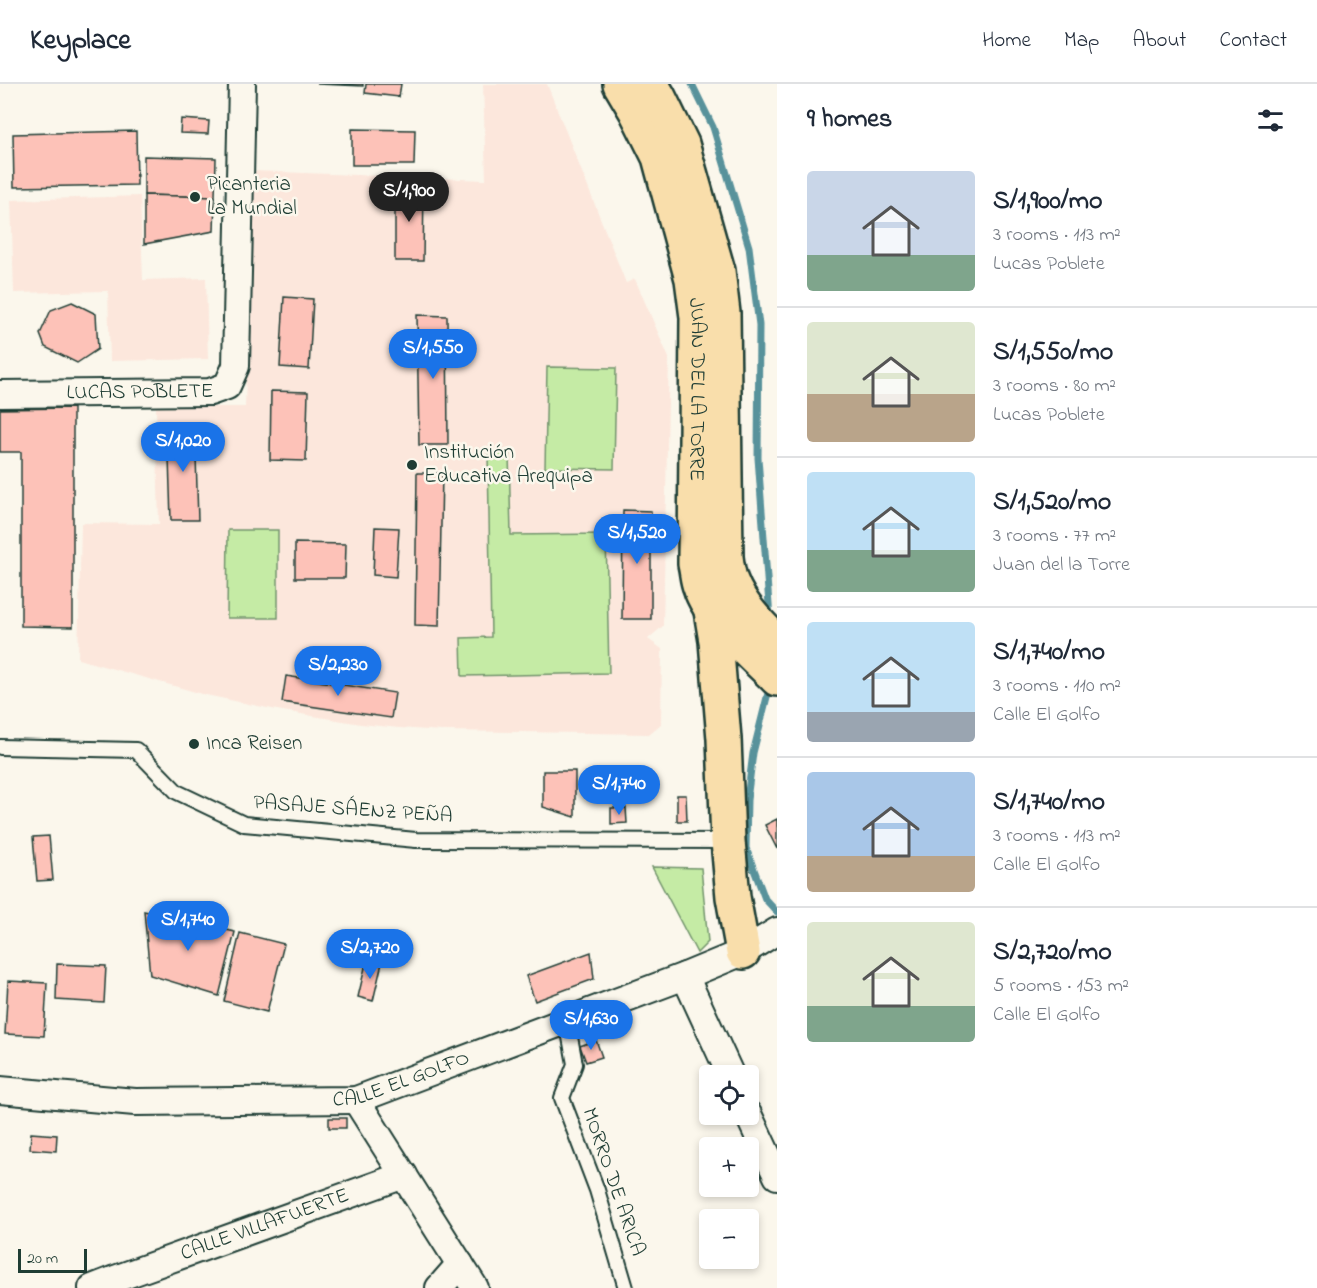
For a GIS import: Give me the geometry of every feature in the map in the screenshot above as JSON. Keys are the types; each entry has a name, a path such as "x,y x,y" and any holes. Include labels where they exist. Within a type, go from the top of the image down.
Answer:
{"main road":[{"name":"JUAN DEL LA TORRE","path":"620,84 659,157 692,279 698,317 695,564 700,588 711,610 762,640"},
{"name":"JUAN DEL LA TORRE","path":"651,84 682,144 718,271 723,313 726,557 730,579 762,640 777,679"},
{"path":"711,610 716,641 723,728 733,897 743,952"}],"street":[{"name":"LUCAS POBLETE","path":"0,394 210,392 227,386 236,366 242,84"},
{"name":"CALLE EL GOLFO","path":"0,1090 135,1102 356,1100 685,976 743,952 775,933"},
{"path":"685,976 726,1065"},
{"path":"356,1100 475,1288"},
{"path":"753,1125 777,1176"},
{"name":"CALLE VILLAFUERTE","path":"110,1285 404,1175"},
{"path":"439,1288 460,1264"}],"lane":[{"name":"PASAJE SÁENZ PEÑA","path":"0,747 136,750 177,792 244,824 416,840 728,841"},
{"name":"MORRO DE ARICA","path":"567,1021 575,1064 562,1098 597,1190 626,1288"}],"shaded area":[{"name":"Institución Educativa Arequipa","path":"483,84 547,84 626,283 635,279 669,358 663,626 648,639 662,649 661,724 649,734 442,731 361,724 206,695 78,659 81,523 159,524 156,407 245,407 253,171 486,180"},
{"path":"140,196 143,280 206,278 208,359 110,361 108,291 14,293 11,200"}],"green space":[{"path":"547,367 616,368 614,469 545,468"},
{"path":"488,453 509,453 511,535 606,534 609,673 462,676 461,638 491,637"},
{"path":"228,530 278,530 278,618 227,618"},
{"path":"652,867 701,868 708,942 697,953"}],"building":[{"path":"317,84 363,84 363,86"},
{"path":"366,84 401,84 399,97 365,93"},
{"path":"181,119 209,121 208,134 180,133"},
{"path":"352,129 415,130 414,165 352,165"},
{"path":"136,131 137,185 14,187 13,134"},
{"path":"144,156 216,158 215,197 144,195"},
{"path":"395,185 424,185 423,261 395,261"},
{"path":"144,195 215,197 214,231 144,244"},
{"path":"284,297 313,299 309,369 280,367"},
{"path":"72,302 96,314 98,349 77,363 45,347 40,334 51,310"},
{"path":"417,315 447,316 448,445 419,445"},
{"path":"271,391 308,392 306,461 270,460"},
{"path":"73,408 73,627 21,626 21,452 0,452 0,409"},
{"path":"195,425 198,520 171,520 168,426"},
{"path":"417,473 442,473 439,626 415,625"},
{"path":"623,510 651,511 651,619 622,619"},
{"path":"375,527 399,528 396,577 373,575"},
{"path":"295,543 346,544 345,578 295,578"},
{"path":"286,676 395,693 391,718 282,702"},
{"path":"543,771 575,771 575,817 543,807"},
{"path":"677,795 686,795 687,821 677,821"},
{"path":"611,808 626,808 627,823 611,824"},
{"path":"777,819 777,849 765,825"},
{"path":"49,836 53,880 37,881 33,837"},
{"path":"144,911 235,932 219,996 150,975"},
{"path":"240,933 284,944 267,1012 224,1001"},
{"path":"591,952 594,979 535,1001 526,976"},
{"path":"367,959 382,963 373,1001 358,997"},
{"path":"57,964 106,966 104,1003 56,1000"},
{"path":"8,981 47,983 44,1036 5,1034"},
{"path":"596,1040 602,1057 586,1062 580,1046"},
{"path":"329,1118 346,1118 346,1128 329,1128"},
{"path":"31,1133 57,1135 56,1151 30,1149"}],"waterway":[{"path":"692,84 713,127 749,247 759,325 758,458 770,618"},
{"path":"770,685 753,753 747,800 746,848 765,899 777,912"}],"place":[{"name":"Picanteria La Mundial","path":"195,197"},
{"name":"Institución Educativa Arequipa","path":"412,465"},
{"name":"Inca Reisen","path":"194,744"}]}
